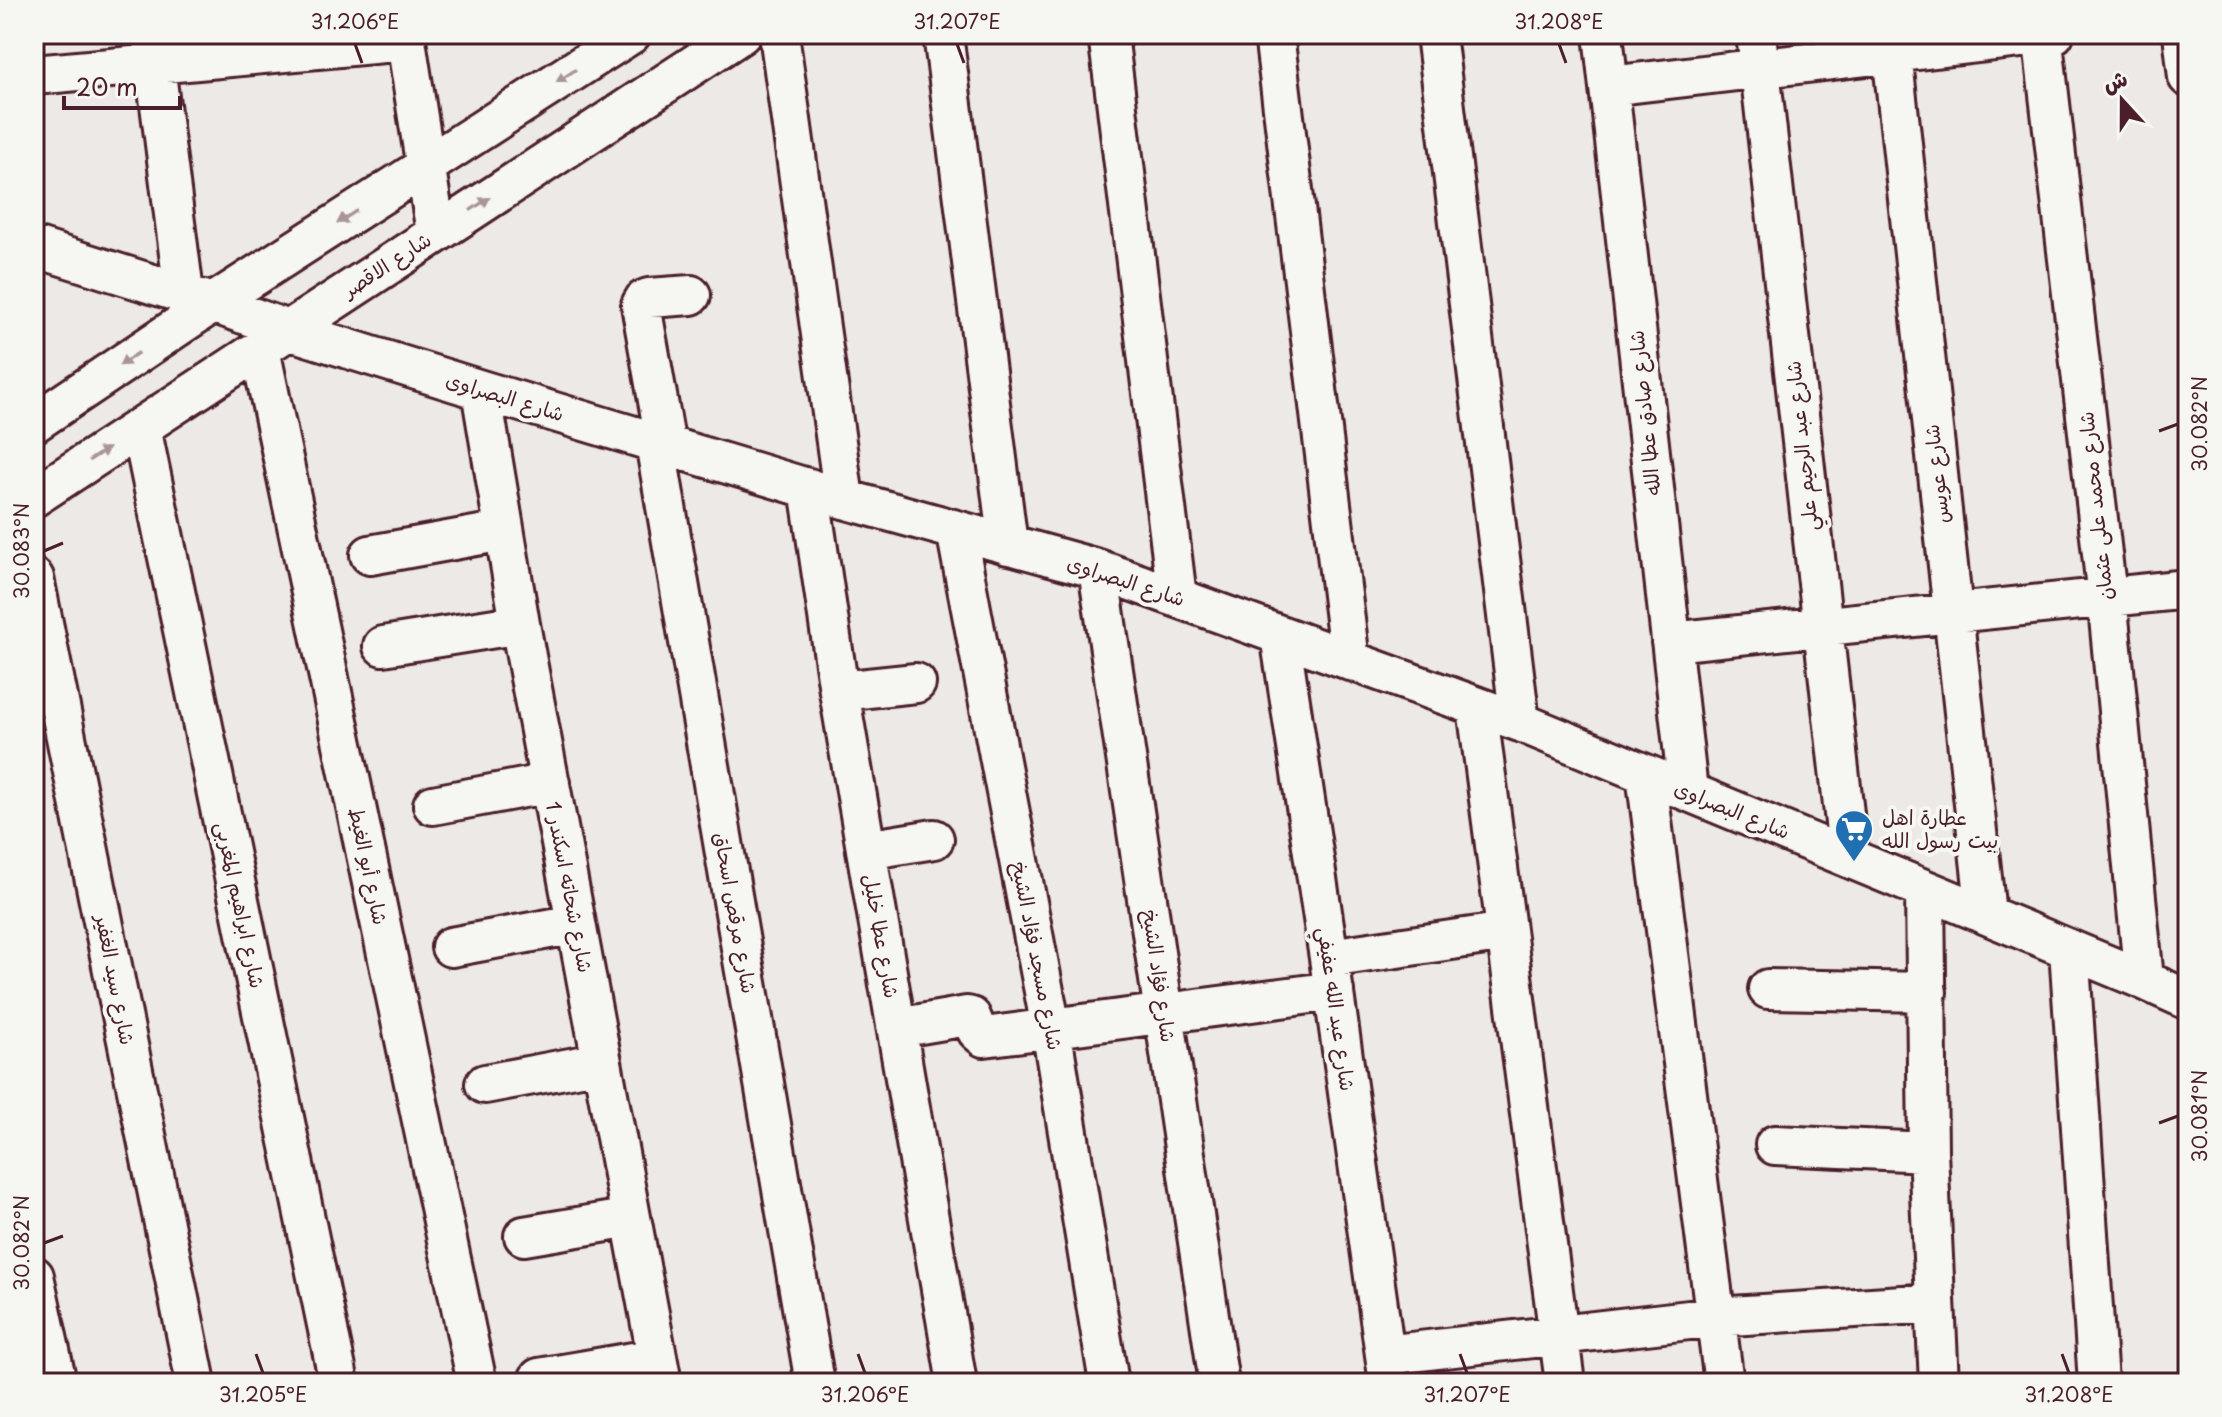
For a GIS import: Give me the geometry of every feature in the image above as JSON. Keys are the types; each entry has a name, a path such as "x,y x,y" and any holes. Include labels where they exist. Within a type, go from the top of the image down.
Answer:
{"street":[{"name":"شارع الاقصر","path":"34,497 741,34"},
{"name":"شارع عطا خليل","path":"779,34 826,494 839,691 957,1383"},
{"path":"943,34 1008,545"},
{"path":"1108,34 1177,597"},
{"path":"1274,34 1350,661"},
{"path":"1436,34 1520,722"},
{"name":"شارع صادق عطا الله","path":"1603,34 1688,791"},
{"path":"1609,86 1758,51 2046,34"},
{"name":"شارع محمد على عثمان","path":"2046,34 2107,597 2144,980"},
{"path":"2183,34 2188,77"},
{"path":"34,75 152,49 405,37 436,233"},
{"path":"34,423 198,298 424,167 623,37"},
{"name":"شارع عويس","path":"1891,44 1986,914"},
{"path":"152,49 198,298"},
{"name":"شارع عبد الرحيم علي","path":"1758,51 1849,858"},
{"name":"شارع البصراوى","path":"34,247 198,298 274,339 481,390 826,494 1098,569 1520,722 2188,1000"},
{"name":"شارع مرقص اسحاق","path":"691,295 649,298 641,305 660,444 815,1383"},
{"name":"شارع أبو الغيط","path":"274,339 477,1383"},
{"name":"شارع شحاته اسكندر 1","path":"481,390 503,531 660,1370"},
{"name":"شارع ابراهيم المغربى","path":"141,427 339,1383"},
{"name":"شارع مسجد فؤاد الشيخ","path":"956,530 1051,1028 1109,1383"},
{"path":"370,555 503,531"},
{"name":"شارع فؤاد الشيخ","path":"1098,569 1219,1383"},
{"name":"شارع سيد الغفير","path":"34,578 196,1383"},
{"path":"1671,642 2188,589"},
{"path":"383,646 520,624"},
{"name":"شارع عبد الله عفيفي","path":"1280,635 1332,974 1387,1369"},
{"path":"839,691 916,683"},
{"path":"1477,707 1565,1383"},
{"path":"1646,774 1724,1383"},
{"path":"433,805 550,783"},
{"path":"866,850 934,839"},
{"path":"1925,890 1928,1152 1939,1383"},
{"path":"451,947 576,924"},
{"path":"897,1028 967,1016 971,1017 977,1031 984,1037 1164,1013 1506,932"},
{"path":"2069,949 2098,1383"},
{"path":"1768,989 1927,992"},
{"path":"485,1084 602,1062"},
{"path":"1775,1145 1928,1152"},
{"path":"524,1236 631,1218"},
{"path":"34,1276 57,1383"},
{"path":"1387,1369 1559,1335 1715,1317 1934,1303"},
{"path":"539,1378 660,1370"}],"place":[{"name":"عطارة اهل بيت رسول الله","path":"1854,863"}]}
